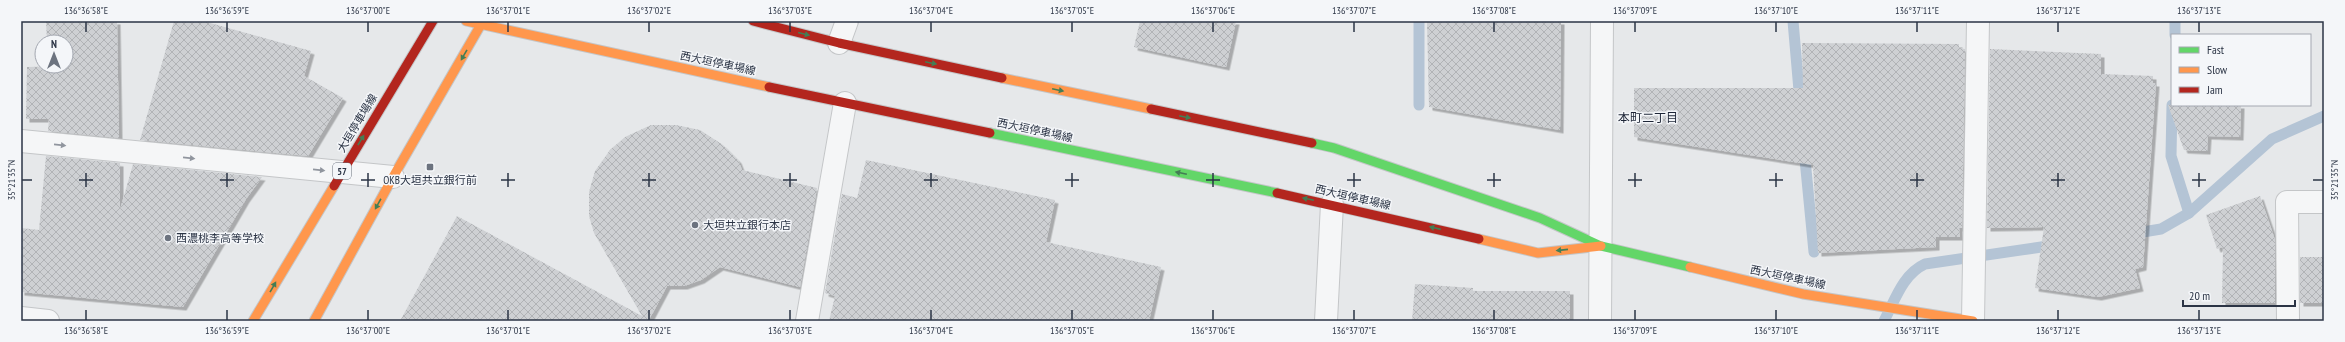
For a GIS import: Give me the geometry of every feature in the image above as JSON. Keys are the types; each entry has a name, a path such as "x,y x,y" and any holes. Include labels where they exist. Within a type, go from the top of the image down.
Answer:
{"main road":[{"name":"大垣停車場線","path":"254,321 341,172 433,21"},
{"name":"西大垣停車場線","path":"466,21 483,23 845,103 1332,204 1538,253 1600,246"},
{"name":"西大垣停車場線","path":"753,21 839,43 1334,148 1540,218 1600,246 1803,294 1918,317 1973,321"},
{"path":"314,321 392,178 483,23"}],"street":[{"path":"839,43 847,21"},
{"path":"1600,321 1602,21"},
{"path":"1973,321 1978,21"},
{"path":"807,321 845,103"},
{"path":"21,141 392,178"},
{"path":"2288,321 2287,202 2324,202"},
{"path":"1326,321 1332,204"},
{"path":"21,318 48,321"}],"building":[{"path":"46,21 117,21 119,138 48,131 49,119 26,119 27,67 34,67 34,74 74,74 74,34 47,34"},
{"path":"174,21 203,21 311,51 304,76 343,98 308,156 140,140"},
{"path":"1140,21 1236,21 1226,67 1134,47"},
{"path":"1427,21 1561,21 1560,130 1429,107"},
{"path":"1802,43 1959,44 1959,48 1965,49 1962,228 1959,228 1960,237 1936,237 1936,247 1818,253 1813,165 1634,137 1634,88 1803,88"},
{"path":"1990,49 2101,54 2101,74 2153,76 2153,83 2156,83 2143,267 2135,269 2140,288 2098,297 2035,288 2044,227 1987,228"},
{"path":"2168,105 2241,106 2240,137 2208,136 2207,151 2184,150"},
{"name":"大垣共立銀行本店","path":"651,125 676,125 700,130 723,145 738,160 742,170 817,188 800,287 720,267 701,280 684,286 667,286 649,320 651,321 400,321 457,216 642,316 594,233 589,216 589,192 595,171 610,150 625,137"},
{"path":"46,156 120,163 120,210 133,164 262,177 246,199 183,307 21,292 21,228 39,230"},
{"path":"866,160 1055,200 1046,242 1161,267 1149,321 829,321 835,296 825,293 842,194 857,198"},
{"path":"2260,196 2275,240 2275,303 2222,303 2223,247 2217,249 2206,215"},
{"path":"2300,257 2324,257 2324,303 2300,303"},
{"path":"1415,284 1473,288 1473,291 1570,291 1570,321 1412,321"}],"waterway":[{"path":"1419,21 1419,105"},
{"path":"1793,21 1800,102"},
{"path":"2175,21 2175,34"},
{"path":"2172,106 2171,156 2189,213"},
{"path":"2131,234 2161,229 2189,213 2272,139 2324,116"},
{"path":"1804,149 1814,252"},
{"path":"1884,321 1905,281 1917,268 1925,264 2055,245"}],"traffic: fast":[{"path":"990,133 1277,193"},
{"path":"1312,143 1334,148 1540,218 1601,246 1690,267"}],"traffic: slow":[{"path":"466,21 769,87"},
{"path":"314,321 393,177 483,21"},
{"path":"1002,78 1151,109"},
{"path":"253,321 334,186"},
{"path":"1479,239 1538,253 1601,246"},
{"path":"1690,267 1803,294 1973,321"}],"traffic: jam":[{"path":"334,186 433,21"},
{"path":"753,21 839,43 1002,78"},
{"path":"769,87 990,133"},
{"path":"1151,109 1312,143"},
{"path":"1277,193 1479,239"}],"place":[{"name":"OKB大垣共立銀行前","path":"430,167"},
{"name":"大垣共立銀行本店","path":"695,225"},
{"name":"西濃桃李高等学校","path":"168,238"}],"district":[{"name":"本町二丁目","path":"1648,117"}]}
